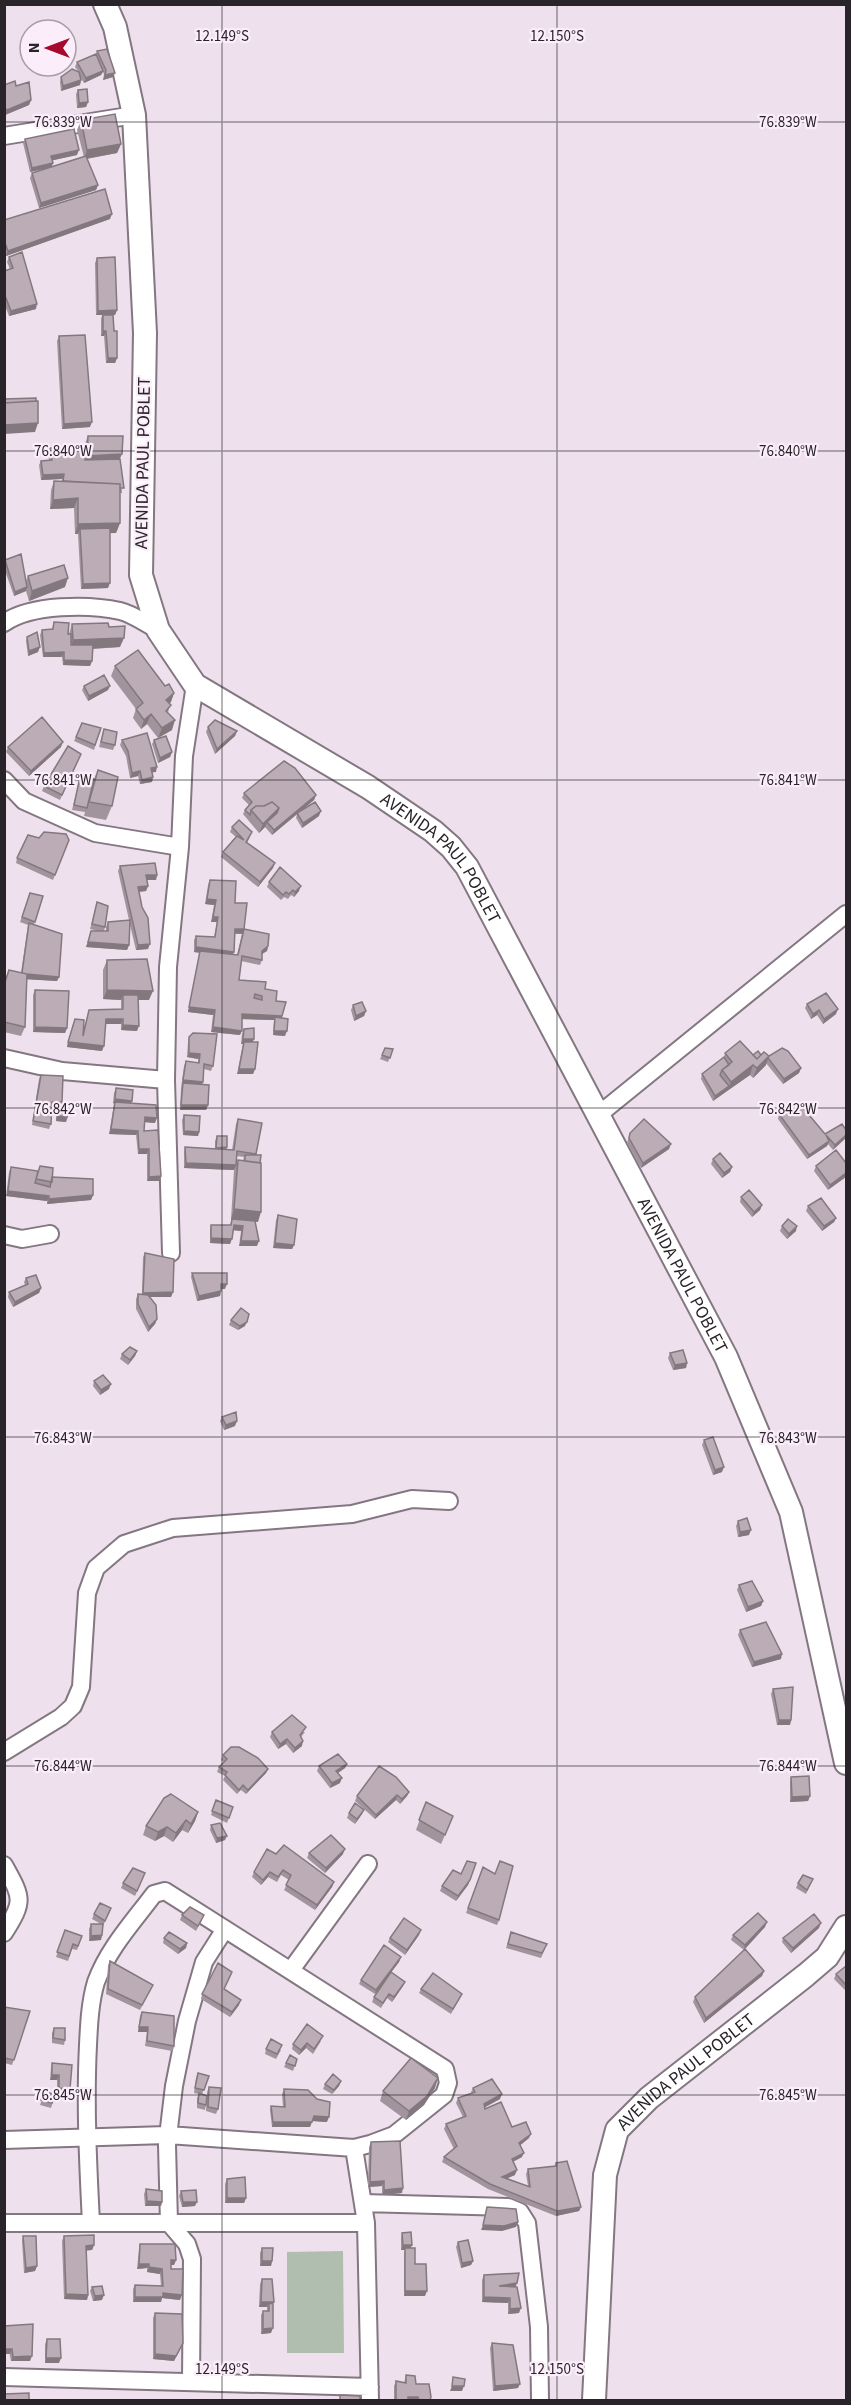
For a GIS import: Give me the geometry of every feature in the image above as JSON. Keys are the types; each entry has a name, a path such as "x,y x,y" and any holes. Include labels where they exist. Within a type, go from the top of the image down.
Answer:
{"main road":[{"name":"AVENIDA PAUL POBLET","path":"105,4 116,27 134,115 145,333 141,575 158,630 195,685 368,787 433,831 451,847 467,867 726,1357 791,1512 846,1763"},
{"name":"AVENIDA PAUL POBLET","path":"594,2400 605,2175 617,2130 649,2098 827,1957 846,1927"}],"street":[{"path":"4,136 134,115"},
{"path":"4,624 12,618 51,609 90,606 122,611 158,630"},
{"path":"171,1253 166,1080 168,967 180,847 184,756 195,685"},
{"path":"4,780 24,801 95,833 180,847"},
{"path":"597,1116 846,914"},
{"path":"4,1058 62,1071 166,1080"},
{"path":"4,1235 22,1239 50,1234"},
{"path":"4,1752 61,1717 73,1706 81,1687 87,1593 96,1568 124,1544 173,1528 352,1514 412,1499 449,1501"},
{"path":"291,1970 369,1864"},
{"path":"4,1865 20,1902 17,1913 4,1933"},
{"path":"4,2140 87,2138 168,2135 354,2148 394,2135 444,2095 448,2084 445,2069 165,1892 154,1894 109,1954 96,1982 90,2007 85,2095 87,2138 91,2223"},
{"path":"191,2381 192,2259 187,2244 169,2223 168,2135 174,2086 187,2021 204,1962 225,1929"},
{"path":"4,2377 191,2381 370,2394 366,2223 354,2148"},
{"path":"363,2203 508,2207 520,2212 527,2223 539,2327 540,2400"},
{"path":"4,2223 366,2223"}],"green space":[{"path":"343,2251 344,2353 287,2353 287,2252"}],"building":[{"path":"107,49 115,73 105,75 106,70 97,51"},
{"path":"96,54 103,71 86,78 78,62"},
{"path":"79,72 81,80 63,86 61,78 78,78"},
{"path":"15,81 16,86 29,82 31,100 7,110 4,107 4,85"},
{"path":"87,89 88,102 79,103 78,90"},
{"path":"115,114 121,144 87,150 81,120"},
{"path":"74,129 79,150 51,156 53,163 32,168 25,139"},
{"path":"86,156 98,185 41,203 32,173"},
{"path":"105,189 112,214 8,251 4,240 4,220"},
{"path":"22,252 37,304 11,311 4,293 4,271 13,268 9,257"},
{"path":"115,257 117,310 98,311 97,258"},
{"path":"103,315 113,315 114,331 117,331 117,358 108,358 106,331 103,331"},
{"path":"85,335 92,422 64,424 59,336"},
{"path":"36,398 36,401 4,403 4,399"},
{"path":"38,401 38,423 4,425 4,403"},
{"path":"88,436 123,436 122,454 87,456"},
{"path":"86,446 85,460 120,459 124,488 120,488 120,484 63,481 64,474 43,475 41,461 52,460 50,448"},
{"path":"54,481 120,484 120,523 78,524 78,498 53,500"},
{"path":"110,528 110,583 83,584 80,529"},
{"path":"21,554 27,587 15,592 5,560"},
{"path":"64,565 68,578 32,591 28,576"},
{"path":"54,622 69,623 68,634 71,634 71,645 93,645 92,661 64,660 64,652 44,653 42,630 53,629"},
{"path":"108,623 109,627 125,626 124,638 73,640 72,624"},
{"path":"37,632 40,647 29,651 27,637"},
{"path":"138,650 165,686 169,684 174,693 166,700 171,705 166,711 175,720 162,728 151,714 144,720 136,709 143,703 115,666"},
{"path":"104,675 110,686 89,696 84,686"},
{"path":"42,717 63,742 31,771 8,747"},
{"path":"215,720 237,731 217,749 208,727"},
{"path":"82,723 101,728 95,745 76,737"},
{"path":"104,729 117,732 115,745 101,742"},
{"path":"147,733 157,767 151,768 153,777 142,780 140,771 132,773 128,751 122,740"},
{"path":"166,736 172,752 160,758 154,740"},
{"path":"68,746 81,754 62,795 44,786"},
{"path":"284,761 295,768 316,795 274,830 267,822 279,808 272,802 264,806 256,806 251,810 250,815 245,810 252,802 244,793"},
{"path":"98,770 118,777 112,806 89,802"},
{"path":"80,777 94,779 87,808 74,805"},
{"path":"272,802 279,808 263,824 251,810 256,806 264,806"},
{"path":"315,802 321,811 303,823 297,813"},
{"path":"239,820 252,832 246,842 275,863 260,882 223,852 237,836 244,840 232,827"},
{"path":"44,832 66,834 69,840 55,875 17,858 28,835 39,838"},
{"path":"155,863 157,875 146,875 148,886 138,887 142,907 148,918 150,944 138,945 120,866"},
{"path":"280,867 301,886 295,892 293,890 283,895 269,882"},
{"path":"210,880 236,881 235,903 247,903 244,929 235,929 234,952 196,947 196,936 215,937 218,917 213,917 216,900 207,899"},
{"path":"30,893 43,896 35,922 22,917"},
{"path":"97,902 108,906 105,927 92,924"},
{"path":"130,920 129,945 88,942 91,931 108,931 108,922"},
{"path":"29,923 62,934 59,977 22,973"},
{"path":"244,929 269,934 268,946 262,951 262,960 242,956 239,980 266,982 265,989 277,991 276,1001 286,1002 282,1016 242,1014 242,1031 213,1027 215,1010 189,1007 200,951 238,955","holes":["255,994 262,996 262,1000 254,998"]},
{"path":"147,959 153,991 107,990 107,960"},
{"path":"9,970 27,974 25,1027 4,1022 4,985"},
{"path":"35,990 69,991 67,1028 35,1027"},
{"path":"826,993 838,1009 824,1019 819,1010 813,1014 807,1004"},
{"path":"123,995 138,995 139,1026 123,1025 123,1019 106,1019 104,1046 68,1042 75,1019 84,1020 83,1036 89,1010 123,1009"},
{"path":"362,1002 366,1011 356,1016 353,1005"},
{"path":"275,1017 288,1019 287,1031 274,1031"},
{"path":"254,1028 254,1039 243,1039 244,1029"},
{"path":"193,1033 217,1034 213,1066 204,1064 203,1082 183,1080 186,1061 199,1063 200,1054 189,1053 189,1037"},
{"path":"740,1041 757,1059 764,1052 769,1056 757,1068 753,1065 731,1082 722,1070 732,1062 725,1053"},
{"path":"244,1042 258,1042 255,1069 239,1069"},
{"path":"385,1048 393,1049 390,1058 382,1055"},
{"path":"782,1048 788,1051 801,1068 784,1079 768,1058"},
{"path":"758,1051 761,1055 757,1059 753,1055"},
{"path":"724,1057 729,1065 722,1070 720,1075 729,1086 715,1096 702,1074"},
{"path":"41,1075 63,1076 62,1102 52,1102 51,1124 33,1121"},
{"path":"183,1083 209,1085 208,1105 181,1105"},
{"path":"116,1088 133,1090 132,1101 115,1099"},
{"path":"115,1102 156,1105 157,1118 145,1117 144,1131 158,1130 161,1176 149,1177 149,1149 139,1149 138,1131 111,1129"},
{"path":"799,1103 825,1134 842,1124 846,1135 835,1145 826,1135 829,1141 809,1155 779,1114"},
{"path":"57,1106 71,1108 67,1117 57,1116"},
{"path":"184,1115 200,1116 199,1132 184,1131"},
{"path":"238,1119 262,1123 256,1154 237,1151 236,1165 186,1163 185,1147 234,1150"},
{"path":"644,1119 671,1144 643,1163 629,1138 630,1133"},
{"path":"217,1136 227,1136 227,1147 216,1148"},
{"path":"836,1150 846,1163 846,1173 830,1185 816,1166"},
{"path":"720,1153 732,1167 724,1173 713,1159"},
{"path":"245,1155 261,1155 260,1163 245,1161"},
{"path":"238,1160 261,1163 261,1212 234,1209"},
{"path":"40,1166 53,1168 52,1182 36,1179"},
{"path":"11,1167 38,1171 35,1183 50,1187 52,1177 93,1179 93,1195 49,1199 49,1196 8,1191"},
{"path":"749,1190 762,1205 754,1212 741,1197"},
{"path":"821,1198 836,1218 824,1226 808,1206"},
{"path":"278,1215 297,1219 294,1245 275,1243"},
{"path":"232,1219 255,1221 259,1241 241,1241 243,1226 234,1225 232,1239 211,1238 211,1225 231,1225"},
{"path":"788,1219 797,1226 789,1234 782,1226"},
{"path":"145,1253 174,1259 173,1292 143,1293"},
{"path":"192,1273 227,1273 227,1284 221,1284 221,1291 199,1296"},
{"path":"36,1275 41,1288 15,1302 9,1292 28,1284 26,1278"},
{"path":"138,1294 148,1295 156,1305 157,1319 149,1327 138,1304"},
{"path":"241,1308 249,1314 247,1322 240,1326 231,1320"},
{"path":"130,1347 137,1351 130,1360 122,1354"},
{"path":"683,1350 687,1363 675,1365 670,1353"},
{"path":"103,1375 111,1384 101,1390 94,1381"},
{"path":"236,1412 237,1421 226,1425 222,1417"},
{"path":"713,1437 724,1467 715,1470 704,1440"},
{"path":"747,1518 751,1530 740,1532 738,1521"},
{"path":"752,1581 763,1601 748,1607 739,1585"},
{"path":"766,1622 782,1654 754,1662 740,1630"},
{"path":"793,1687 791,1720 779,1720 773,1689"},
{"path":"292,1715 306,1727 300,1735 303,1741 295,1748 287,1739 280,1744 272,1732"},
{"path":"231,1747 239,1747 258,1758 268,1769 248,1790 243,1785 239,1790 225,1775 227,1772 219,1767 227,1759 223,1755"},
{"path":"338,1754 347,1764 336,1771 342,1778 332,1783 319,1766"},
{"path":"379,1766 396,1777 409,1792 402,1799 397,1795 376,1815 357,1796"},
{"path":"809,1776 810,1796 792,1797 791,1777"},
{"path":"171,1794 198,1812 191,1824 186,1820 176,1833 167,1827 158,1832 146,1826 164,1798"},
{"path":"216,1800 233,1807 229,1818 212,1811"},
{"path":"426,1802 453,1816 445,1835 419,1820"},
{"path":"355,1803 364,1810 357,1819 349,1813"},
{"path":"220,1823 227,1836 217,1838 211,1825"},
{"path":"331,1835 345,1849 326,1868 309,1853"},
{"path":"284,1845 334,1882 317,1905 286,1885 291,1875 283,1870 278,1877 270,1872 263,1880 254,1872 267,1849 276,1854"},
{"path":"467,1861 476,1863 470,1880 458,1896 442,1886 453,1870 461,1874"},
{"path":"500,1861 513,1866 499,1920 468,1908 483,1867 495,1874"},
{"path":"133,1868 145,1873 137,1891 123,1883"},
{"path":"803,1875 813,1879 807,1890 798,1883"},
{"path":"100,1903 111,1908 105,1921 94,1914"},
{"path":"190,1907 204,1915 198,1926 182,1915"},
{"path":"758,1913 767,1922 745,1945 733,1935"},
{"path":"814,1914 821,1923 793,1948 783,1938"},
{"path":"404,1918 421,1930 407,1950 390,1938"},
{"path":"91,1924 103,1924 102,1935 91,1936"},
{"path":"65,1930 82,1936 78,1946 73,1944 69,1956 57,1952"},
{"path":"169,1932 187,1943 180,1949 164,1938"},
{"path":"511,1932 547,1944 542,1953 508,1944"},
{"path":"384,1945 401,1957 376,1990 361,1980"},
{"path":"745,1949 764,1971 706,2018 695,1997"},
{"path":"110,1961 153,1985 142,2005 108,1989"},
{"path":"218,1963 232,1972 224,1989 241,2000 232,2012 202,1994"},
{"path":"846,1966 846,1985 836,1974"},
{"path":"391,1972 405,1982 394,1997 389,1994 383,2003 374,1997"},
{"path":"433,1973 462,1994 453,2009 421,1989"},
{"path":"4,2007 30,2011 14,2060 4,2058"},
{"path":"142,2012 174,2016 174,2046 147,2041 148,2027 139,2027"},
{"path":"307,2024 323,2036 314,2049 307,2043 301,2050 293,2044"},
{"path":"54,2028 65,2028 65,2040 53,2038"},
{"path":"271,2039 282,2045 277,2054 266,2049"},
{"path":"290,2055 297,2059 295,2066 286,2063"},
{"path":"411,2058 438,2078 427,2096 409,2111 383,2091"},
{"path":"52,2063 72,2065 70,2089 59,2088 59,2075 52,2075"},
{"path":"198,2073 209,2076 204,2090 195,2088"},
{"path":"333,2074 341,2081 334,2090 325,2084"},
{"path":"492,2079 502,2094 484,2104 485,2109 501,2102 512,2127 526,2122 531,2134 519,2143 524,2153 512,2159 517,2170 502,2177 530,2187 528,2169 556,2166 556,2163 567,2161 581,2207 557,2211 490,2184 444,2157 457,2146 446,2124 466,2116 458,2098 475,2092 473,2088"},
{"path":"209,2087 221,2088 218,2109 208,2107"},
{"path":"284,2089 308,2090 317,2099 330,2102 329,2117 314,2116 312,2122 273,2122 271,2106 285,2107"},
{"path":"45,2091 55,2095 52,2103 41,2100"},
{"path":"199,2093 207,2096 206,2105 198,2103"},
{"path":"400,2141 403,2188 384,2190 384,2181 370,2182 371,2142"},
{"path":"245,2177 246,2198 227,2198 227,2179"},
{"path":"146,2189 162,2191 162,2202 147,2201"},
{"path":"196,2190 197,2202 183,2202 181,2191"},
{"path":"487,2207 516,2209 518,2222 504,2226 483,2225"},
{"path":"411,2232 412,2245 403,2245 402,2233"},
{"path":"94,2235 94,2245 86,2246 88,2295 66,2294 64,2236"},
{"path":"23,2236 36,2236 37,2266 26,2268"},
{"path":"468,2240 473,2261 462,2263 458,2242"},
{"path":"140,2244 175,2244 176,2260 171,2260 171,2269 183,2269 182,2295 163,2293 163,2297 135,2297 135,2285 163,2286 162,2269 149,2267 149,2264 139,2264"},
{"path":"262,2248 273,2248 272,2261 262,2261"},
{"path":"405,2248 415,2248 415,2264 426,2264 427,2291 405,2291"},
{"path":"519,2273 517,2283 499,2286 517,2287 521,2308 510,2309 510,2298 484,2297 484,2275"},
{"path":"262,2279 272,2279 274,2302 261,2302"},
{"path":"102,2286 104,2295 95,2296 92,2287"},
{"path":"269,2303 273,2304 273,2328 263,2329 263,2311 269,2311"},
{"path":"155,2313 182,2314 183,2343 176,2356 155,2354"},
{"path":"33,2324 32,2356 13,2357 12,2349 4,2349 4,2326"},
{"path":"47,2339 60,2339 61,2358 46,2358"},
{"path":"492,2343 513,2345 520,2384 495,2386"},
{"path":"406,2375 415,2376 416,2384 429,2384 430,2400 408,2397 408,2400 396,2400 396,2381 406,2383"},
{"path":"453,2377 465,2379 464,2386 452,2386"},
{"path":"29,2393 29,2400 4,2400 4,2394"},
{"path":"340,2395 360,2396 360,2400 340,2400"}]}
